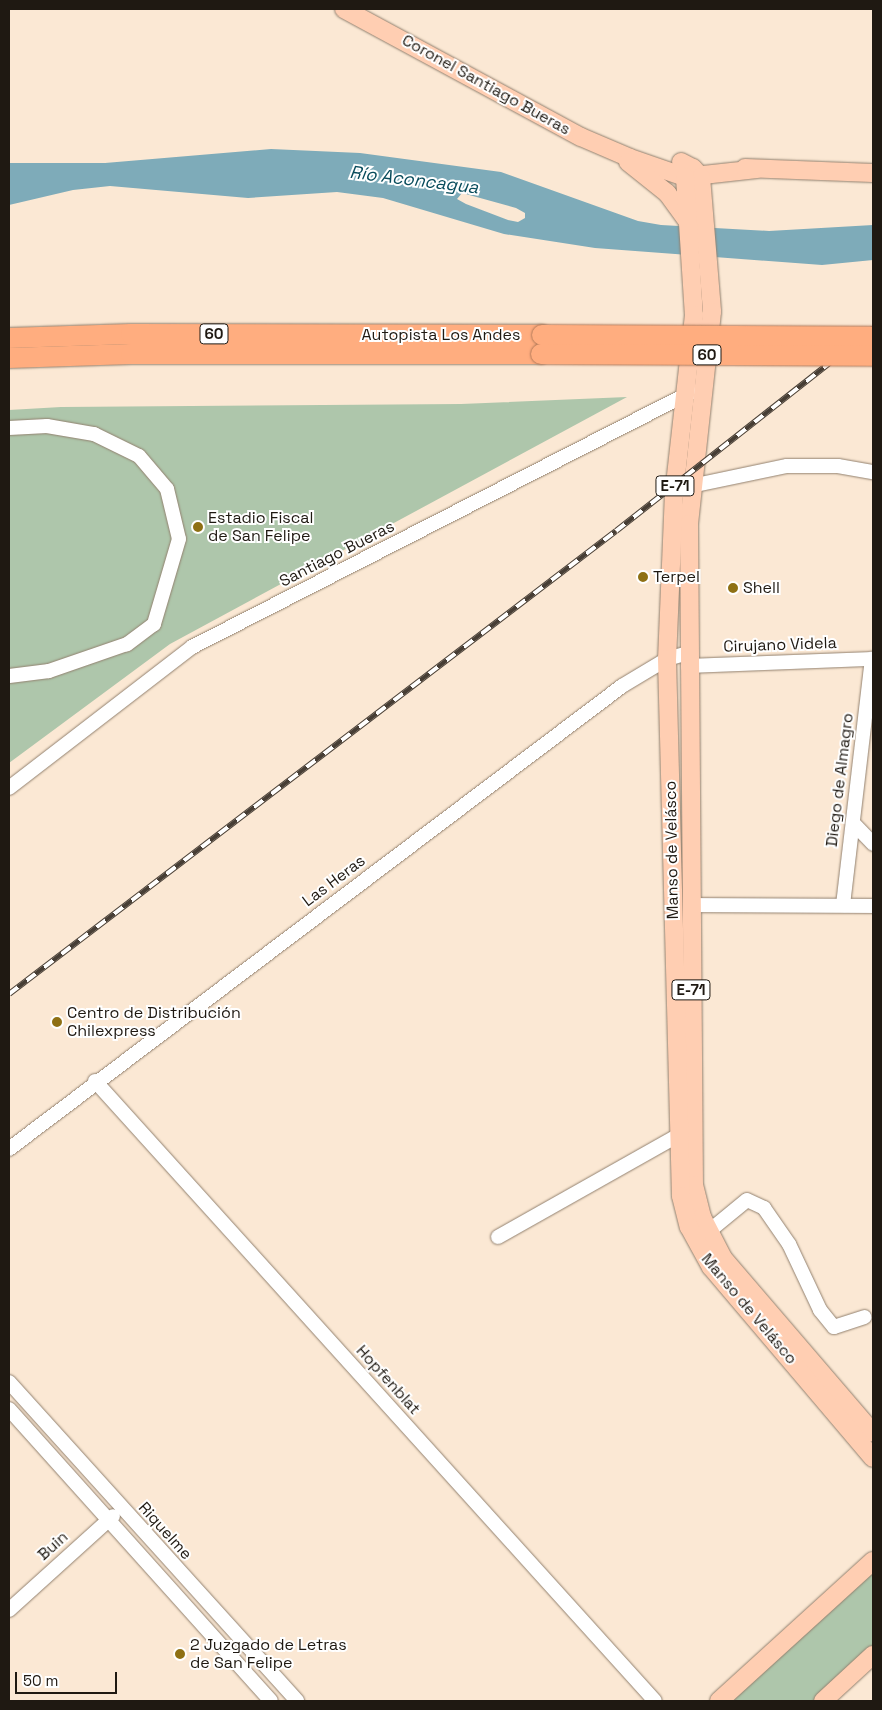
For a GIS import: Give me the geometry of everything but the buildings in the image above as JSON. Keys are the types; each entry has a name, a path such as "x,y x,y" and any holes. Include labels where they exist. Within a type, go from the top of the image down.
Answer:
{"highway":[{"name":"Autopista Los Andes","path":"9,338 131,334 873,356"},
{"name":"Autopista Los Andes","path":"9,358 873,337"}],"main road":[{"name":"Coronel Santiago Bueras","path":"344,9 581,137 622,155 693,170 757,168 873,173"},
{"path":"622,155 667,193 687,222"},
{"name":"Manso de Velásco","path":"693,170 704,208 712,312 691,486 688,660 693,1169 697,1201 708,1232 733,1270 873,1433"},
{"name":"Manso de Velásco","path":"693,170 687,222 694,315 683,397 674,493 667,658 679,1135 684,1212 702,1255 873,1458"},
{"path":"719,1701 873,1561"},
{"path":"823,1701 873,1655"}],"street":[{"name":"Santiago Bueras","path":"9,788 192,647 683,397 702,384"},
{"path":"9,428 47,426 94,434 139,456 167,489 179,539 154,624 127,644 49,671 9,676"},
{"path":"674,493 691,486 787,466 838,466 873,472"},
{"name":"Las Heras","path":"9,1149 95,1081 622,686 667,658 688,660"},
{"name":"Cirujano Videla","path":"688,660 873,659"},
{"name":"Diego de Almagro","path":"843,906 873,659"},
{"path":"853,823 873,844"},
{"path":"690,905 873,906"},
{"name":"Hopfenblat","path":"95,1081 655,1701"},
{"path":"498,1237 679,1135"},
{"path":"708,1232 747,1200 764,1208 789,1244 820,1310 834,1327 864,1317"},
{"name":"Riquelme","path":"9,1382 297,1701"},
{"path":"9,1409 107,1521 271,1701"},
{"name":"Buin","path":"9,1610 121,1508"}],"green space":[{"name":"Estadio Fiscal de San Felipe","path":"627,397 170,644 9,763 9,410 61,407 461,404"},
{"path":"873,1568 873,1651 818,1701 727,1701"}],"water":[{"name":"Río Aconcagua","path":"271,149 360,153 501,172 638,221 661,225 769,231 873,225 873,260 822,265 595,248 504,234 383,198 337,192 248,198 110,186 73,190 9,205 9,163 105,163","holes":["462,193 516,208 525,213 525,218 518,222 508,220 457,199"]}],"railway":[{"path":"9,994 616,531 873,329"}],"place":[{"name":"Estadio Fiscal de San Felipe","path":"198,527"},
{"name":"Terpel","path":"643,577"},
{"name":"Shell","path":"733,588"},
{"name":"Centro de Distribución Chilexpress","path":"57,1022"},
{"name":"2 Juzgado de Letras de San Felipe","path":"180,1654"}]}
